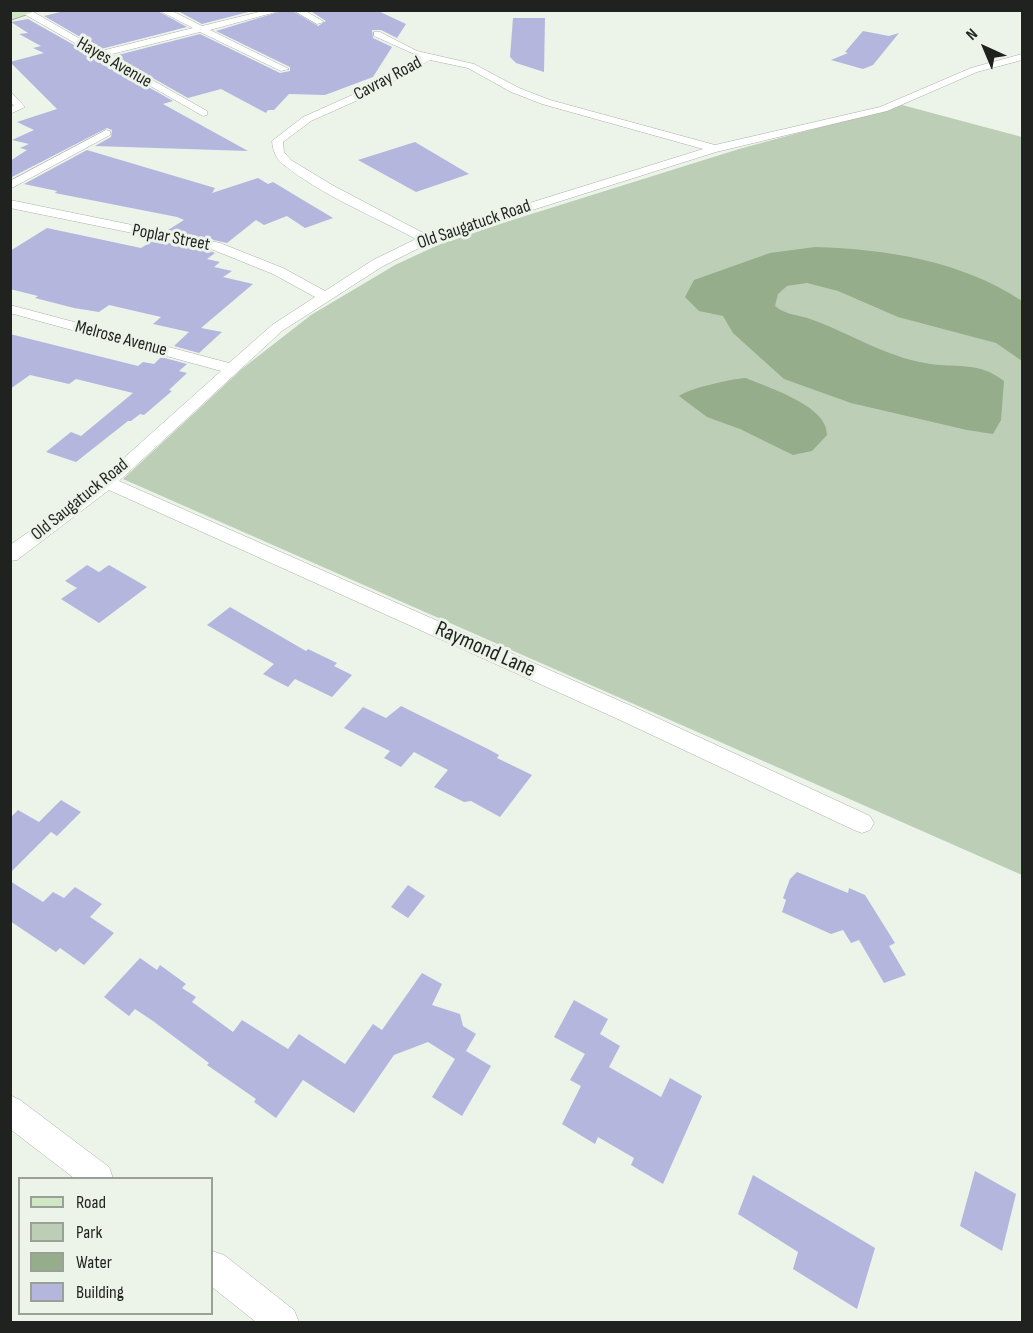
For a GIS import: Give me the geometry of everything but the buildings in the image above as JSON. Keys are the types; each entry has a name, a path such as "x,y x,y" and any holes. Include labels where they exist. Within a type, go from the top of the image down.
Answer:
{"main road":[{"path":"10,16 30,11"}],"street":[{"path":"162,10 284,69"},
{"path":"99,54 279,10"},
{"path":"297,10 320,22"},
{"name":"Hayes Avenue","path":"30,11 99,54 203,113"},
{"path":"377,34 396,46 428,57"},
{"name":"Cavray Road","path":"426,238 328,188 287,162 279,152 277,141 292,126 307,117 364,94 428,57 471,66 515,90 546,102 713,149"},
{"name":"Old Saugatuck Road","path":"10,555 107,482 277,328 323,296 426,238 713,149 883,109 974,70 1023,57"},
{"path":"10,94 20,107 10,111"},
{"path":"10,186 106,133"},
{"name":"Poplar Street","path":"10,204 215,246 278,271 323,296"},
{"name":"Melrose Avenue","path":"10,309 232,369"},
{"name":"Raymond Lane","path":"107,482 628,714 862,823"},
{"path":"10,1110 95,1177"},
{"path":"213,1268 282,1323"}],"green space":[{"path":"902,105 1022,137 1022,875 123,479 243,368 311,315 395,265 438,245 493,226 739,149"}],"water":[{"path":"815,247 896,254 923,260 974,276 1022,301 1022,361 996,343 898,317 838,291 807,283 787,286 778,294 775,306 784,312 813,320 910,360 936,365 966,366 994,374 1004,381 1001,420 993,434 851,403 784,379 733,333 723,316 699,311 685,297 694,280 770,253"},
{"path":"746,378 808,407 825,425 827,435 812,451 793,455 740,429 707,417 679,396 711,384"}]}
